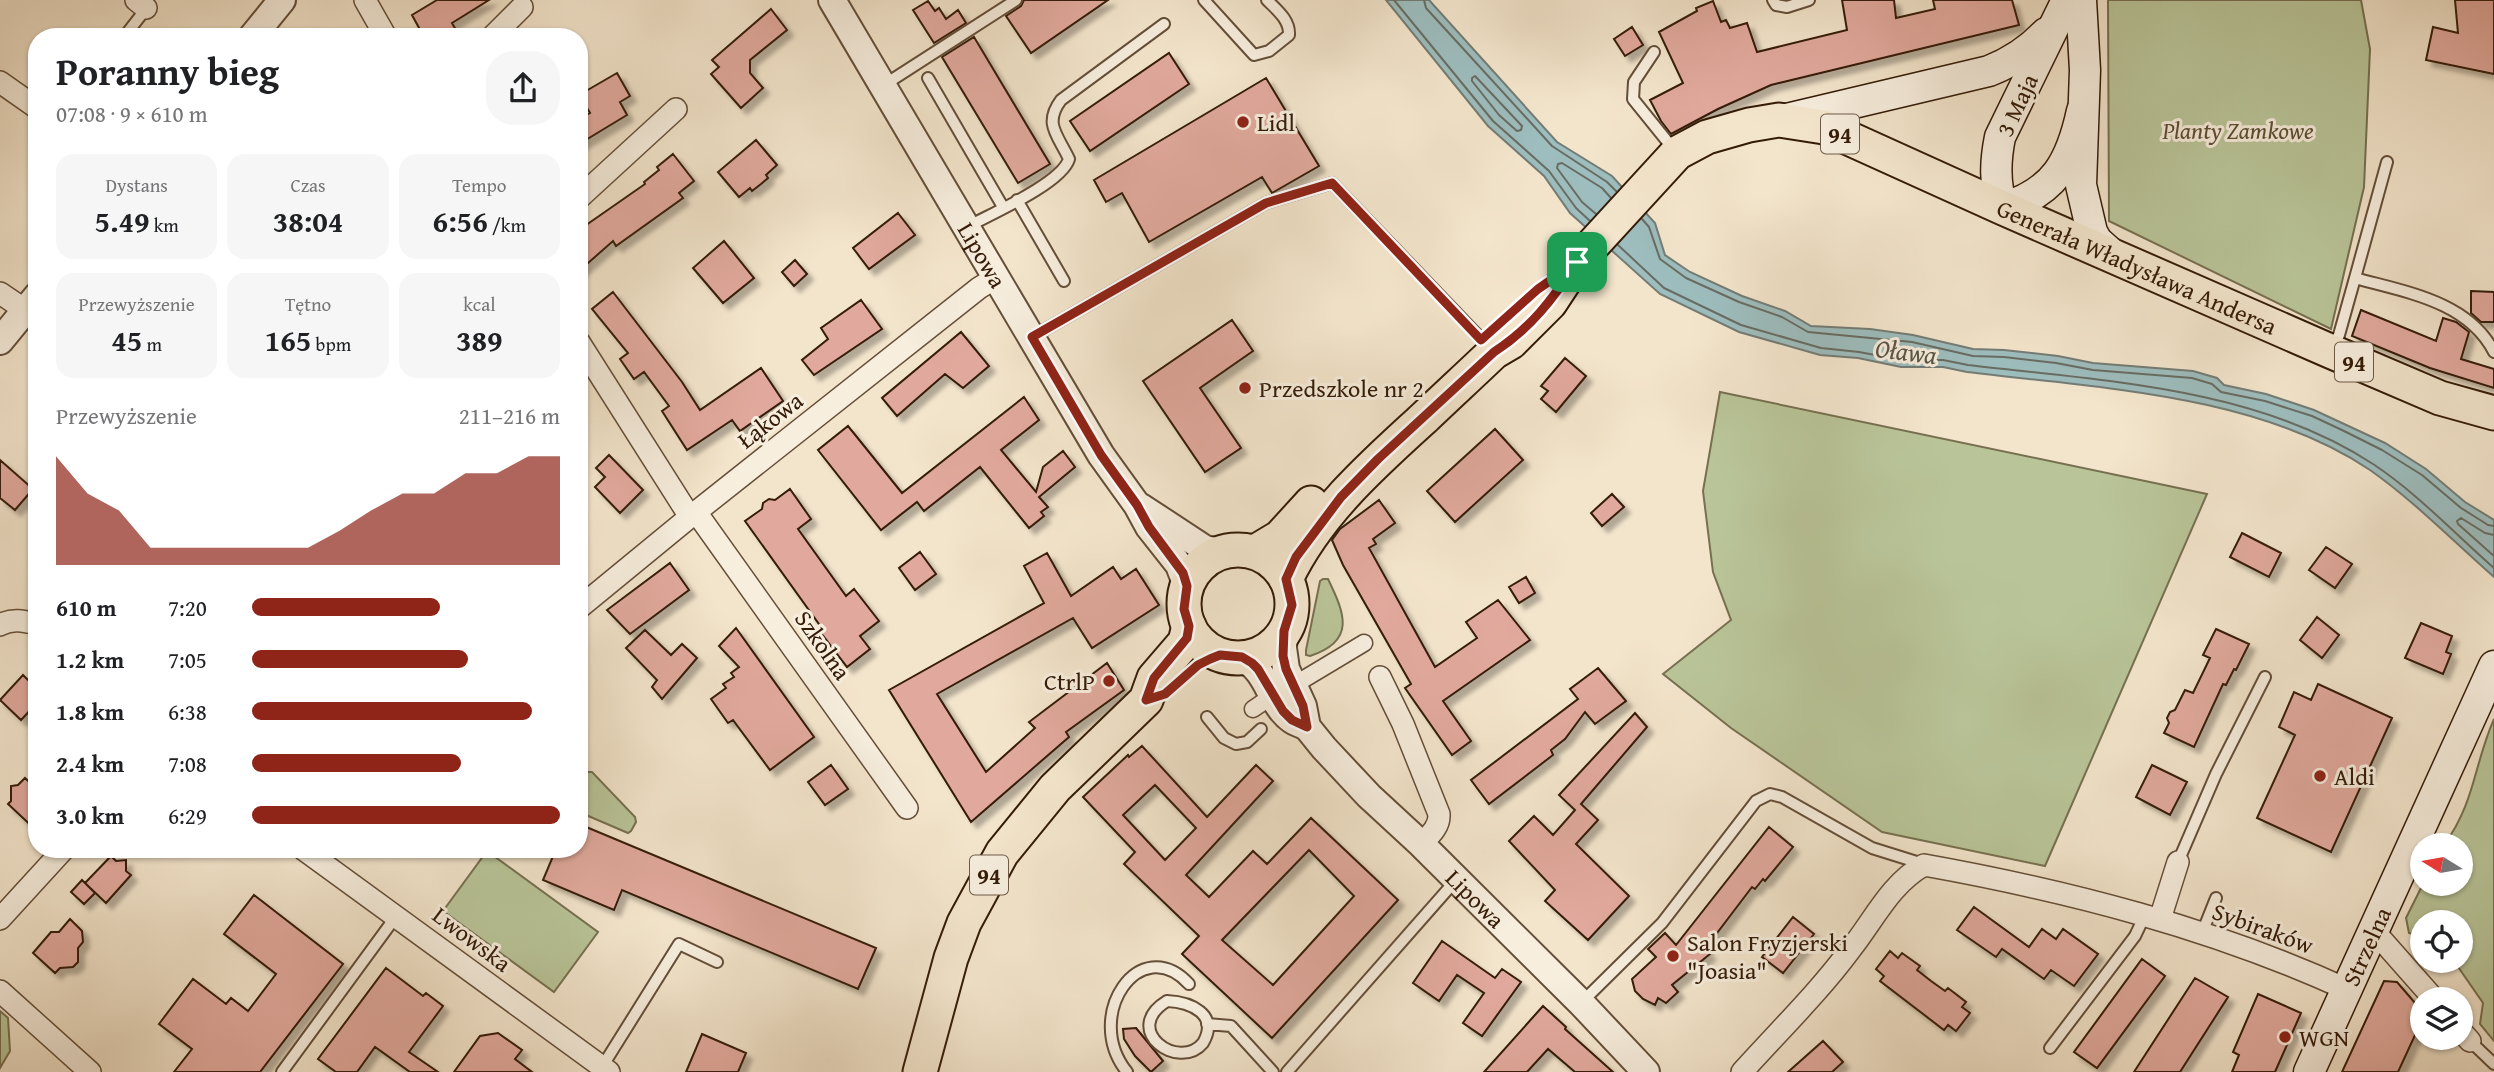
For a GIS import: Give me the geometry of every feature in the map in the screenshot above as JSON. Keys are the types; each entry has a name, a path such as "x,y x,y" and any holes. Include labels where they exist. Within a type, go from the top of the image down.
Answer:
{"main road":[{"path":"2069,6 2085,70 2081,185 2087,217 2097,241 2118,259"},
{"path":"1779,120 1989,71 2010,63 2032,48 2069,6"},
{"name":"3 Maja","path":"2003,208 1996,179 2000,137 2069,6"},
{"path":"2003,208 2015,205 2054,181 2064,167 2076,138 2082,111"},
{"name":"94","path":"1286,579 1303,546 1341,497 1488,346 1538,289 1577,262 1672,157 1707,137 1779,120"},
{"name":"Generała Władysława Andersa","path":"1779,120 1824,127 2118,259 2486,416"},
{"name":"94","path":"1255,552 1285,533 1320,493 1488,346"},
{"path":"1231,656 1206,647 1194,635 1184,609 1187,586 1200,565 1222,552 1255,552 1268,559 1286,579 1292,605 1284,631"},
{"name":"94","path":"920,1072 951,958 964,923 1002,853 1055,788 1146,700 1154,678 1185,642 1189,626"},
{"name":"94","path":"1146,700 1165,694 1198,665 1266,649 1284,631"},
{"name":"Strzelna","path":"2309,1072 2494,666"}],"street":[{"path":"259,28 282,0"},
{"path":"365,0 381,28"},
{"name":"Lipowa","path":"832,0 1105,461 1137,505 1149,527 1179,565 1187,586"},
{"path":"501,28 522,7"},
{"path":"0,82 28,102"},
{"path":"588,190 676,110"},
{"name":"Łąkowa","path":"588,601 693,514 996,277"},
{"path":"0,293 28,302"},
{"path":"0,341 28,307"},
{"name":"Szkolna","path":"588,356 693,514 907,808"},
{"name":"Lipowa","path":"1137,505 1206,549 1222,552"},
{"path":"0,625 7,621 28,622"},
{"name":"Lipowa","path":"1284,631 1284,662 1303,706 1307,727"},
{"path":"1299,682 1364,643"},
{"name":"Lipowa","path":"1231,656 1252,663 1258,669 1283,711 1292,720 1307,727 1368,796 1421,844 1581,1003 1646,1072"},
{"path":"1380,677 1403,724 1439,814 1432,833 1421,844"},
{"path":"1253,709 1269,698"},
{"path":"0,919 56,858"},
{"name":"Lwowska","path":"316,858 606,1070"},
{"path":"2152,917 2178,862"},
{"path":"1742,1072 1849,952 1895,887 1924,865"},
{"name":"Sybiraków","path":"1924,865 1983,876 2152,917 2279,960 2346,989"},
{"path":"2374,930 2424,987"},
{"path":"0,991 90,1072"}],"lane":[{"path":"884,85 1016,0"},
{"path":"1204,0 1254,55 1269,51 1289,35 1285,19 1267,0"},
{"path":"1773,0 1776,5 1787,7 1809,0"},
{"path":"130,28 145,3"},
{"path":"967,226 1042,187 1068,166 1069,159 1052,123 1052,113 1062,100 1164,24"},
{"path":"1654,52 1634,82 1633,99 1672,157"},
{"path":"928,78 1003,207"},
{"path":"2330,351 2339,335 2387,162"},
{"path":"1032,337 1266,203 1332,183 1488,346"},
{"path":"1017,200 1064,281"},
{"path":"2355,278 2422,297 2463,314 2480,330 2494,352"},
{"path":"2178,862 2216,774 2265,677"},
{"path":"1207,717 1224,738 1236,744 1247,742 1261,729"},
{"path":"1581,1003 1662,923 1756,801 1770,794 1782,797 1872,848 1924,865"},
{"path":"1287,1072 1456,880"},
{"path":"2202,933 2216,898"},
{"path":"282,1072 397,915"},
{"path":"2050,1048 2152,917"},
{"path":"606,1070 679,944 717,962"},
{"path":"1127,1072 1111,1040 1110,1019 1125,982 1150,968 1179,973 1189,984"},
{"path":"1167,1001 1199,1009 1205,1015 1207,1024 1204,1042 1191,1055 1182,1057 1172,1057 1157,1048 1149,1031 1153,1013 1167,1001"},
{"path":"1207,1024 1231,1026 1273,1072"},
{"path":"2473,1043 2494,1064"}],"green space":[{"name":"Planty Zamkowe","path":"2108,0 2361,0 2370,49 2364,187 2331,329 2109,221"},
{"path":"1720,392 2207,494 2045,866 1882,832 1731,728 1663,674 1731,620 1713,572 1703,491"},
{"path":"1328,579 1334,592 1343,625 1335,643 1310,656 1306,655 1306,650 1320,581"},
{"path":"2494,719 2494,1041 2480,1024 2483,1003 2462,973 2473,973 2473,910 2410,910 2417,896 2473,896 2473,833 2452,833 2468,799"},
{"path":"588,772 592,772 635,817 636,822 628,833 588,816"},
{"path":"482,858 497,858 598,932 554,992 443,911"},
{"path":"2410,910 2410,933 2409,933 2406,918"},
{"path":"0,1011 8,1018 10,1051 0,1068"}],"water":[{"name":"Oława","path":"1386,0 1429,0 1557,142 1612,176 1655,223 1665,255 1690,272 1742,296 1785,311 1811,326 1870,329 1913,335 1973,349 2193,371 2217,378 2224,385 2266,394 2314,410 2385,443 2426,469 2465,502 2494,520 2494,577 2418,508 2370,470 2326,445 2278,425 2175,398 1943,367 1901,367 1858,358 1820,355 1739,332 1660,294 1570,213 1544,176 1488,126"}],"building":[{"path":"437,0 489,0 452,23 455,28 419,28 412,15"},
{"path":"1024,0 1108,0 1031,53 1006,16 1021,6"},
{"path":"1842,0 1894,0 1896,18 1935,9 1933,0 2012,0 2019,25 1771,85 1671,134 1661,121 1650,100 1683,83 1659,32 1697,11 1696,8 1713,1 1721,22 1726,20 1730,28 1747,23 1757,52 1847,30"},
{"path":"2455,0 2494,0 2494,74 2426,60 2433,27 2458,33"},
{"path":"928,1 935,11 939,8 946,19 958,10 966,23 934,43 913,10"},
{"path":"771,9 787,30 750,60 750,73 763,88 741,108 711,74 719,67 712,60"},
{"path":"1632,27 1643,45 1625,56 1614,39"},
{"path":"974,37 1050,164 1018,183 942,57"},
{"path":"1169,53 1189,84 1090,151 1070,121"},
{"path":"617,73 630,96 620,102 627,115 588,139 590,113 588,90"},
{"name":"Lidl","path":"1266,78 1319,166 1272,193 1262,177 1149,242 1122,193 1106,202 1094,180"},
{"path":"756,140 777,165 761,184 752,191 750,188 739,197 718,172"},
{"path":"673,154 694,181 679,193 683,198 616,246 613,241 588,263 588,224 645,184 644,182 659,170 657,167"},
{"path":"898,213 915,235 869,269 853,248"},
{"path":"724,241 754,278 723,303 693,268"},
{"path":"795,260 807,274 794,286 782,272"},
{"path":"2471,291 2494,292 2494,322 2481,322 2471,313"},
{"path":"613,292 682,382 700,410 761,368 783,401 740,431 732,420 687,450 662,411 669,406 644,372 634,379 620,359 628,353 592,309"},
{"path":"861,300 882,329 814,375 802,360 828,339 821,328"},
{"path":"2361,310 2436,341 2443,318 2456,322 2469,332 2461,359 2494,369 2494,388 2430,368 2352,336"},
{"path":"1232,320 1253,351 1200,388 1241,448 1205,472 1143,381"},
{"path":"961,332 989,366 963,388 945,374 897,416 882,398"},
{"path":"1565,358 1586,376 1556,412 1541,399 1548,391 1541,386"},
{"path":"1024,397 1039,420 1001,450 1036,492 1043,467 1063,451 1075,467 1039,497 1048,507 1041,512 1044,516 1029,528 980,467 924,511 917,502 881,530 818,450 848,426 902,493"},
{"path":"1495,429 1523,460 1455,522 1427,491"},
{"path":"609,455 643,490 620,513 595,487 605,477 596,468"},
{"path":"0,460 28,485 28,495 15,510 0,498"},
{"path":"790,489 811,519 798,529 846,596 854,589 879,621 860,636 870,649 847,667 745,521 762,509 763,503 769,499 775,500"},
{"path":"1612,494 1624,507 1602,526 1591,513"},
{"path":"1379,500 1395,523 1373,539 1376,544 1369,548 1435,667 1477,638 1466,622 1498,600 1530,640 1443,701 1471,741 1452,755 1405,688 1411,684 1343,565 1332,540 1340,529"},
{"path":"2242,533 2281,553 2269,577 2230,557"},
{"path":"2326,547 2352,564 2335,588 2309,570"},
{"path":"920,552 936,574 915,590 899,568"},
{"path":"1047,553 1071,596 1113,567 1121,579 1136,569 1159,605 1092,648 1073,618 937,694 986,772 1035,728 1029,722 1107,663 1124,690 1066,732 1069,737 971,822 889,690 1044,603 1024,566"},
{"path":"670,563 689,590 630,634 607,610"},
{"path":"1526,577 1535,593 1519,603 1509,587"},
{"path":"2317,617 2339,635 2322,658 2300,640"},
{"path":"2421,623 2452,636 2446,652 2451,654 2443,674 2405,658"},
{"path":"736,628 814,737 770,770 733,720 728,723 711,699 726,688 723,684 734,677 731,673 739,667 719,646"},
{"path":"2216,629 2249,644 2236,670 2234,669 2226,685 2223,684 2194,747 2164,733 2169,723 2167,718 2170,712 2175,710 2185,690 2193,693 2210,658 2203,655"},
{"path":"645,630 671,655 682,644 697,658 662,699 652,687 657,680 626,648"},
{"path":"1598,668 1626,701 1595,724 1585,712 1565,739 1551,750 1553,755 1489,804 1471,780 1578,699 1570,689"},
{"path":"23,675 28,680 28,713 21,720 0,700"},
{"name":"Aldi","path":"2318,684 2392,718 2331,852 2257,818 2295,735 2279,727 2294,692 2311,700"},
{"path":"1635,713 1647,727 1581,804 1598,820 1576,844 1629,896 1588,940 1545,901 1555,890 1509,841 1534,816 1553,835 1575,810 1559,795"},
{"path":"1142,746 1207,817 1256,765 1273,781 1186,875 1209,897 1253,851 1267,864 1311,818 1398,900 1272,1038 1182,954 1199,936 1124,864 1135,852 1083,797 1128,755 1129,757","holes":["1155,785 1196,828 1165,860 1123,815","1309,850 1354,896 1273,985 1222,940"]},
{"path":"831,765 848,789 825,805 808,782"},
{"path":"2152,765 2187,782 2170,815 2136,797"},
{"path":"25,778 28,781 28,823 8,804 11,801 11,786 18,785"},
{"path":"1769,827 1793,847 1765,881 1763,879 1755,889 1752,887 1705,949 1710,954 1672,985 1678,992 1666,1003 1658,998 1655,1005 1643,999 1635,991 1632,979 1656,957 1648,949 1665,933 1676,945"},
{"path":"588,828 876,948 858,989 622,890 614,910 543,880 552,858 588,858"},
{"path":"109,858 116,861 126,860 126,871 131,875 106,903 85,883"},
{"path":"82,880 95,893 84,904 71,892"},
{"path":"254,895 343,964 260,1072 174,1072 192,1049 159,1024 193,979 226,1004 231,998 248,1011 276,974 224,934"},
{"path":"1974,907 2029,947 2042,929 2056,939 2063,929 2098,954 2074,986 2051,970 2044,979 2002,949 1996,957 1957,930"},
{"path":"1793,917 1814,934 1783,973 1762,957"},
{"path":"70,919 82,931 83,942 78,948 78,962 73,967 60,968 55,973 33,953 51,932 59,932"},
{"path":"1442,941 1495,978 1502,969 1521,982 1482,1036 1463,1023 1484,993 1457,975 1439,1001 1413,983"},
{"path":"1890,951 1898,958 1902,953 1920,966 1917,970 1931,981 1945,991 1948,988 1966,1002 1962,1007 1970,1013 1956,1031 1948,1025 1944,1030 1880,981 1884,976 1876,969"},
{"path":"2142,959 2165,976 2097,1068 2074,1052"},
{"path":"386,968 423,996 426,993 443,1006 409,1052 438,1072 410,1072 375,1047 357,1072 336,1072 318,1059"},
{"path":"2195,978 2228,997 2180,1072 2134,1072"},
{"path":"2384,981 2397,982 2410,997 2410,1046 2398,1072 2342,1072"},
{"path":"2258,994 2301,1013 2275,1072 2232,1072 2239,1055 2233,1052"},
{"path":"1543,1006 1613,1072 1575,1072 1548,1049 1527,1072 1484,1072"},
{"path":"1136,1028 1163,1061 1151,1072 1135,1056 1124,1039 1123,1029"},
{"path":"498,1033 522,1050 515,1059 532,1072 454,1072 480,1036"},
{"path":"702,1034 746,1053 738,1072 686,1072"},
{"path":"1823,1041 1843,1062 1832,1072 1788,1072"}],"place":[{"name":"Lidl","path":"1243,122"},
{"name":"Przedszkole nr 2","path":"1245,388"},
{"name":"CtrlP","path":"1109,681"},
{"name":"Aldi","path":"2320,776"},
{"name":"Salon Fryzjerski \"Joasia\"","path":"1673,956"},
{"name":"WGN","path":"2285,1037"}],"route":[{"path":"1332,183 1481,340 1538,289 1577,262 1550,303 1511,342 1494,352 1378,459 1341,497 1296,557 1286,579 1292,605 1284,631 1283,648 1284,662 1303,706 1307,727 1292,720 1283,711 1258,669 1242,657 1220,655 1210,659 1198,665 1165,694 1146,700 1154,678 1187,638 1189,626 1184,597 1187,586 1183,573 1101,455 1032,337 1266,203 1332,183"}]}
